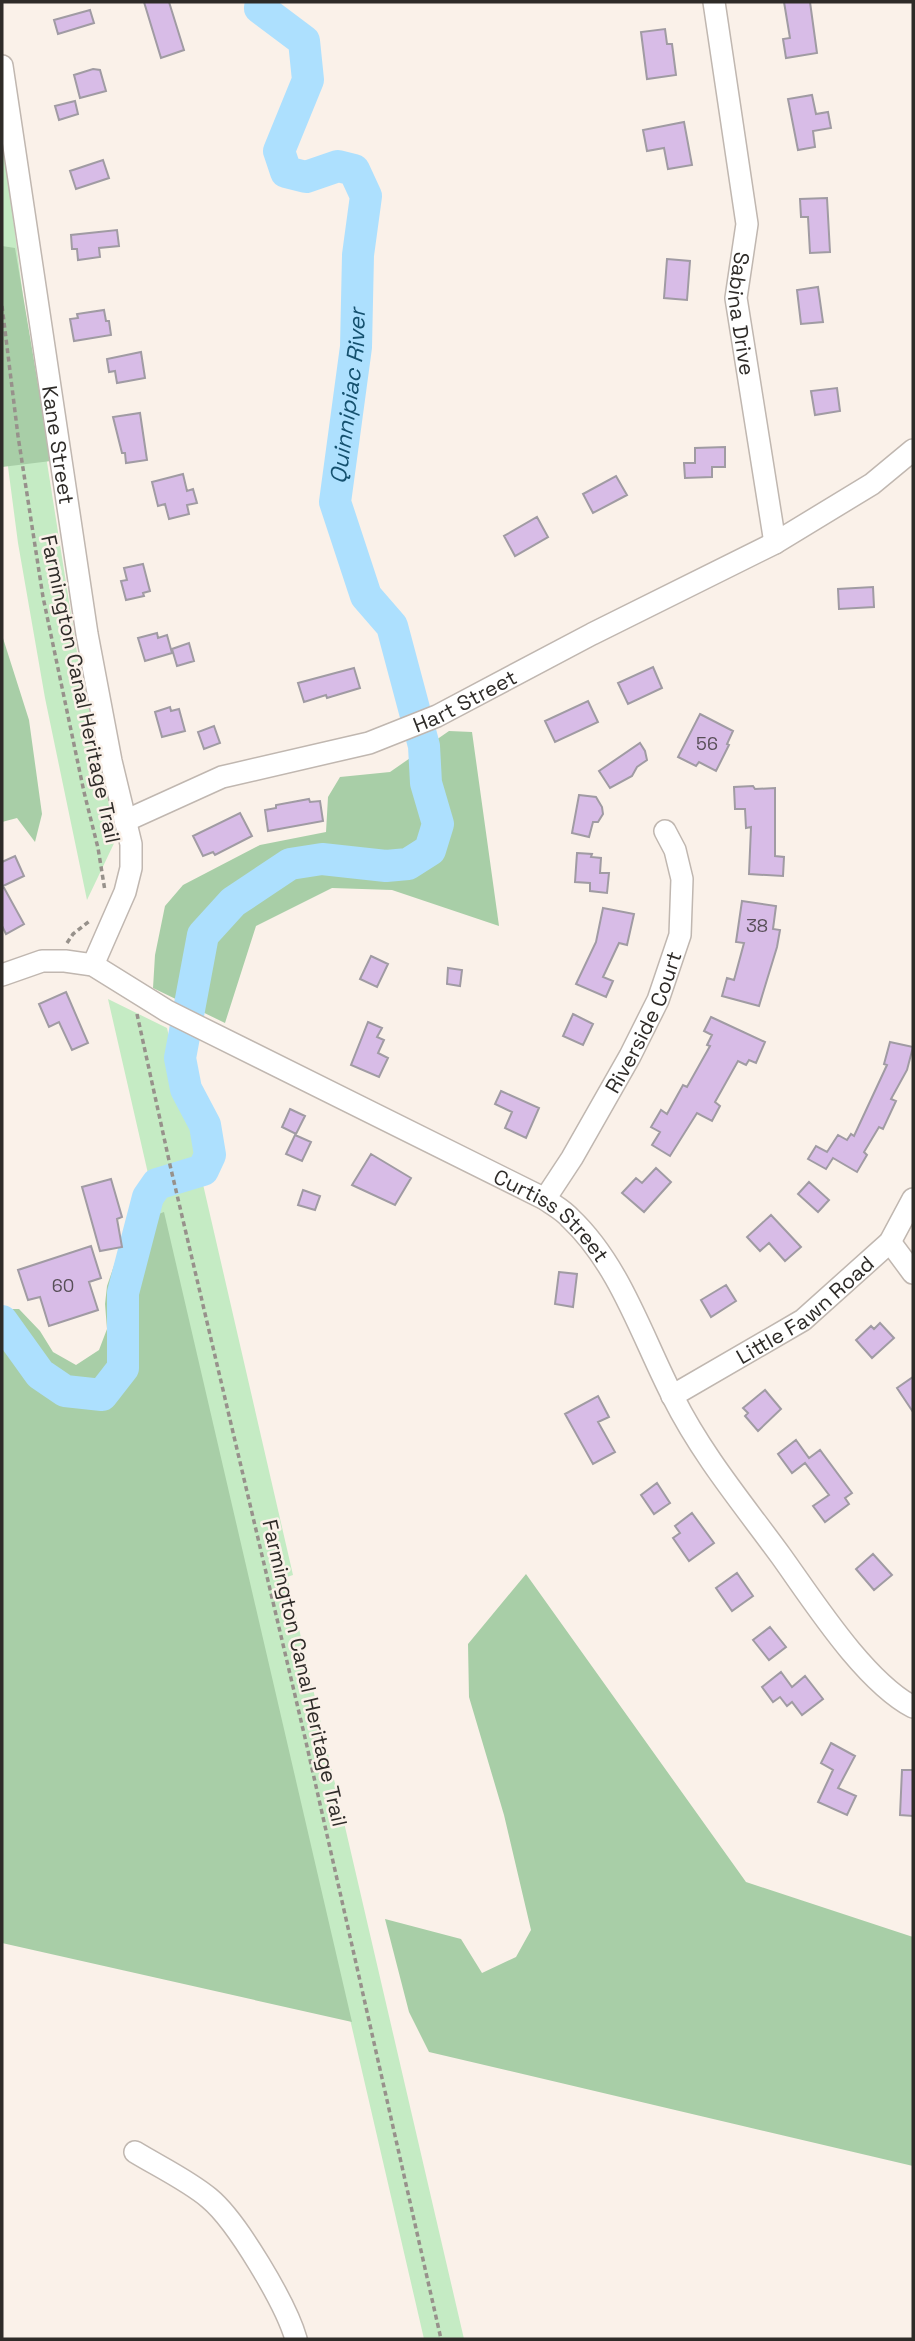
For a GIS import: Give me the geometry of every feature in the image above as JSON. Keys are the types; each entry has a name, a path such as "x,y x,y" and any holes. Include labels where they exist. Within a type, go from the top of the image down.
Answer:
{"street":[{"name":"Sabina Drive","path":"714,2 747,224 736,298 775,543"},
{"name":"Kane Street","path":"2,66 87,634 125,821"},
{"name":"Hart Street","path":"125,821 222,777 325,755 401,732 437,716 592,634 775,543 873,484 913,450"},
{"path":"93,965 116,914 131,868 131,844 125,821"},
{"name":"Riverside Court","path":"545,1199 572,1158 630,1056 658,1000 680,935 682,879 675,850 665,831"},
{"name":"Curtiss Street","path":"2,975 42,961 93,965 167,1011 545,1199 568,1215 600,1252 689,1429 719,1472 821,1612 872,1675 890,1693 913,1707"},
{"name":"Little Fawn Road","path":"672,1396 803,1320 890,1242 913,1199"},
{"path":"890,1242 913,1273"},
{"path":"135,2152 208,2197 227,2218 266,2277 296,2339"}],"path":[{"name":"Farmington Canal Heritage Trail","path":"2,306 18,436 43,597 103,873 105,891 101,901"},
{"path":"68,940 94,917"},
{"name":"Farmington Canal Heritage Trail","path":"136,1014 306,1742 441,2339"}],"green space":[{"path":"2,129 31,361 79,665 118,835 87,900 45,698 18,543 2,421"},
{"path":"2,246 15,248 51,461 2,467"},
{"path":"2,635 29,720 42,814 35,842 17,818 2,822"},
{"path":"449,731 472,732 499,926 392,890 332,888 256,926 225,1023 153,988 155,955 165,906 183,885 260,845 326,832 328,797 340,777 390,772"},
{"path":"108,999 167,1028 293,1575 287,1577 464,2339 424,2339 250,1587 243,1588"},
{"path":"164,1212 352,2022 2,1943 2,1309 19,1309 40,1331 53,1352 76,1365 99,1350 107,1329 107,1286 128,1225"},
{"path":"526,1574 746,1882 913,1937 913,2166 429,2052 409,2012 385,1919 461,1939 482,1973 516,1957 531,1930 504,1815 469,1697 468,1644"}],"building":[{"path":"144,2 169,2 184,50 161,58"},
{"path":"784,2 810,2 817,53 786,58 783,39 790,38"},
{"path":"90,10 94,23 58,34 54,20"},
{"path":"665,29 667,44 672,44 676,75 647,79 641,32"},
{"path":"93,69 100,70 106,91 80,98 74,75"},
{"path":"812,95 816,114 828,112 831,128 813,131 815,147 798,150 788,99"},
{"path":"75,101 78,114 59,120 55,106"},
{"path":"684,122 692,165 668,169 664,148 647,151 643,130"},
{"path":"103,160 109,178 76,189 70,171"},
{"path":"827,198 830,252 810,253 808,217 801,217 800,199"},
{"path":"117,230 119,246 99,248 100,257 78,260 77,249 72,249 71,235"},
{"path":"667,259 690,261 687,300 664,298"},
{"path":"818,287 823,322 801,324 797,290"},
{"path":"104,310 111,335 74,341 70,319 78,318 77,314"},
{"path":"141,352 145,378 117,383 115,371 109,372 107,359"},
{"path":"837,388 840,411 815,415 811,391"},
{"path":"140,413 147,460 126,463 113,417"},
{"path":"725,447 725,467 712,467 712,477 685,478 684,463 695,463 695,448"},
{"path":"183,474 187,491 193,489 197,503 187,505 189,514 169,519 165,504 158,506 152,482"},
{"path":"616,476 627,495 593,513 583,494"},
{"path":"537,517 548,537 515,556 504,536"},
{"path":"143,564 150,591 143,593 144,596 126,600 121,581 127,580 124,568"},
{"path":"873,587 874,607 839,609 838,589"},
{"path":"157,633 158,638 167,635 172,653 145,661 138,638"},
{"path":"189,643 194,661 177,666 172,649"},
{"path":"653,667 662,688 628,704 618,683"},
{"path":"354,668 360,688 304,702 298,683"},
{"path":"588,701 598,722 555,742 545,721"},
{"path":"170,707 171,711 179,709 185,731 162,737 155,712"},
{"path":"700,714 733,731 716,771 699,762 696,766 678,757"},
{"path":"214,726 220,743 204,749 198,732"},
{"path":"640,743 647,760 637,767 632,776 610,788 599,771"},
{"path":"753,786 755,789 775,788 775,856 784,857 783,876 749,874 751,827 746,828 745,809 735,809 734,787"},
{"path":"579,795 596,797 602,807 603,814 598,822 593,822 589,837 572,833"},
{"path":"309,799 310,802 320,801 323,821 268,831 265,810 276,808 276,805"},
{"path":"240,813 252,836 215,855 213,852 203,856 193,836"},
{"path":"577,853 601,858 600,873 609,873 607,893 590,891 590,883 575,882"},
{"path":"15,856 24,876 3,886 24,924 6,934 2,926 2,862"},
{"path":"742,901 776,906 773,929 780,930 759,1006 722,996 727,978 734,980 744,943 736,942"},
{"path":"603,908 634,914 627,945 619,943 603,977 613,981 606,997 576,984 596,942"},
{"path":"371,956 388,964 377,987 360,979"},
{"path":"448,968 462,970 460,986 447,984"},
{"path":"66,992 88,1043 72,1050 59,1022 49,1027 39,1004"},
{"path":"573,1014 593,1024 583,1045 563,1036"},
{"path":"711,1017 765,1042 756,1063 749,1060 746,1065 738,1061 715,1102 720,1106 712,1121 697,1113 670,1156 652,1145 660,1132 651,1127 661,1110 667,1114 683,1085 687,1087 710,1046 707,1045 712,1035 704,1031"},
{"path":"368,1022 382,1028 377,1037 384,1040 378,1053 388,1058 379,1077 351,1065"},
{"path":"890,1042 913,1047 907,1070 891,1099 896,1101 883,1129 879,1127 864,1152 867,1155 857,1172 833,1158 826,1169 808,1159 816,1146 827,1152 838,1135 847,1140 851,1134 854,1136 887,1065 884,1064"},
{"path":"501,1091 539,1108 526,1138 505,1128 512,1112 495,1104"},
{"path":"290,1109 305,1116 296,1134 282,1127"},
{"path":"295,1135 311,1142 302,1161 286,1154"},
{"path":"371,1154 411,1178 395,1205 352,1185"},
{"path":"656,1168 671,1182 644,1212 622,1193 636,1178 642,1183"},
{"path":"111,1179 122,1217 117,1219 122,1247 100,1251 82,1187"},
{"path":"809,1182 829,1200 818,1212 798,1194"},
{"path":"303,1190 320,1196 315,1210 298,1205"},
{"path":"771,1215 801,1247 785,1261 769,1243 760,1251 747,1237"},
{"path":"91,1246 101,1278 89,1282 98,1310 49,1326 40,1297 28,1300 18,1270"},
{"path":"559,1272 577,1274 573,1307 555,1304"},
{"path":"726,1285 736,1301 711,1317 701,1300"},
{"path":"880,1323 894,1338 872,1358 856,1340 871,1326 874,1329"},
{"path":"913,1377 913,1412 897,1388"},
{"path":"765,1390 781,1409 758,1431 745,1416 748,1413 743,1408"},
{"path":"598,1396 609,1417 598,1422 615,1452 593,1464 565,1414"},
{"path":"796,1440 809,1458 820,1450 852,1493 845,1498 849,1504 825,1522 813,1506 829,1495 805,1463 792,1473 778,1454"},
{"path":"657,1483 670,1503 654,1514 641,1495"},
{"path":"692,1513 714,1543 689,1561 673,1538 680,1533 675,1526"},
{"path":"873,1554 892,1575 874,1590 856,1569"},
{"path":"737,1573 753,1596 732,1611 716,1588"},
{"path":"770,1627 786,1647 769,1660 753,1640"},
{"path":"781,1672 792,1687 805,1676 823,1699 802,1715 792,1702 787,1706 780,1697 773,1702 762,1687"},
{"path":"831,1743 855,1756 838,1788 856,1796 847,1815 818,1802 833,1770 821,1763"},
{"path":"902,1770 913,1770 913,1816 900,1815"}],"waterway":[{"name":"Quinnipiac River","path":"2,1321 40,1374 65,1391 102,1395 123,1368 123,1293 148,1197 157,1184 203,1170 210,1155 205,1125 186,1089 180,1058 203,935 233,902 290,864 322,859 386,866 408,864 430,850 438,824 426,783 424,746 392,626 366,596 335,502 356,347 358,255 366,196 354,170 338,166 306,177 286,172 279,151 308,80 304,41 260,8 261,2"}]}
